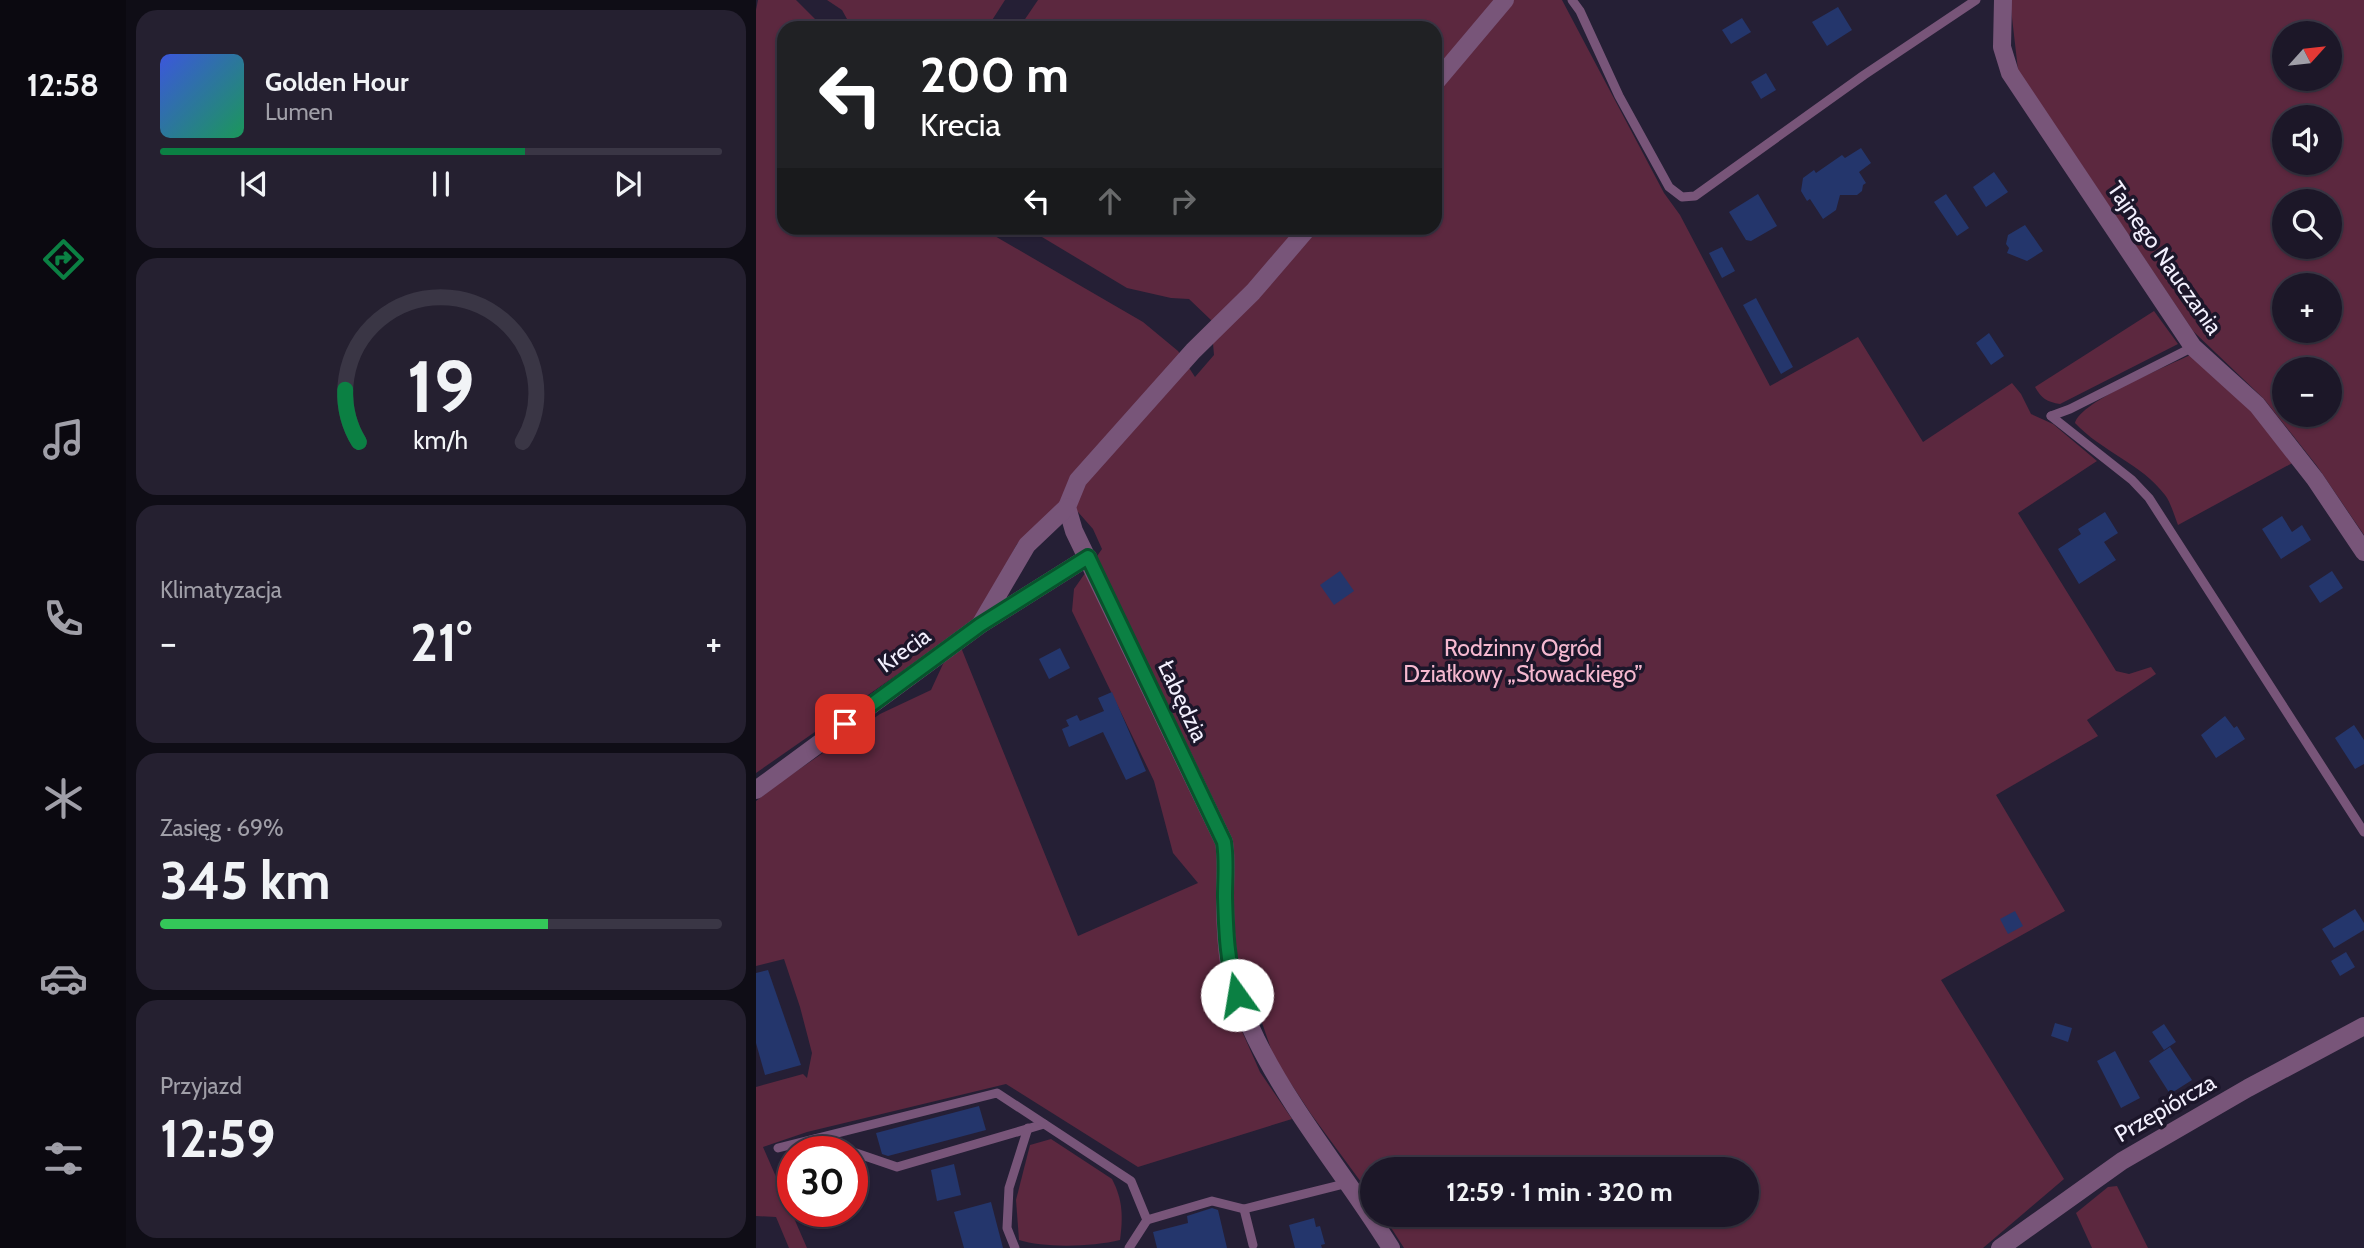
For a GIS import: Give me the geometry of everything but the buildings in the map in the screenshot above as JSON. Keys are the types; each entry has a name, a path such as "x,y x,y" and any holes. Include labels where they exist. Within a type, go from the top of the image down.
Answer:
{"street":[{"path":"1442,75 1505,0"},
{"name":"Tajnego Nauczania","path":"2003,0 2002,47 2010,73 2193,347 2257,405 2315,479 2364,552"},
{"path":"1066,507 1078,480 1193,351 1254,292 1302,235"},
{"name":"Łabędzia","path":"1066,507 1074,531 1224,842 1227,859 1225,894 1228,951 1232,980 1242,1009 1288,1098 1349,1183 1391,1248"},
{"name":"Krecia","path":"980,625 1027,545 1066,507"},
{"name":"Krecia","path":"756,790 980,625 1088,557"},
{"name":"Przepiórcza","path":"2000,1248 2122,1161 2248,1088 2364,1026"}],"lane":[{"path":"1572,0 1580,11 1619,96 1669,187 1682,197 1695,196 1864,75 1976,0"},
{"path":"2193,347 2070,409 2050,416 2132,480 2150,498 2364,832"},
{"path":"826,1136 997,1093 1131,1181 1147,1220"},
{"path":"868,1157 897,1167 1044,1124"},
{"path":"1015,1248 1007,1228 1009,1188 1028,1128"},
{"path":"1129,1248 1147,1220 1212,1201 1244,1209 1349,1183"},
{"path":"1244,1209 1253,1245"}],"green space":[{"name":"Rodzinny Ogród Działkowy „Słowackiego”","path":"758,0 796,0 817,21 777,21 777,235 993,235 1143,322 1178,351 1195,377 1214,355 1211,320 1189,299 1171,298 1127,288 1039,235 1442,235 1442,21 1024,21 1038,0 1562,0 1770,386 1858,337 1923,442 2012,383 2031,414 2053,424 2097,461 2018,513 2116,671 2129,674 2151,667 2156,674 2087,720 2098,736 1996,795 2065,911 1941,980 2064,1179 1983,1248 1404,1248 1391,1227 1759,1227 1759,1157 1360,1157 1360,1181 1274,1058 1254,999 1236,958 1220,957 1241,1029 1260,1072 1292,1119 1138,1167 1006,1084 795,1136 777,1136 777,1142 763,1147 777,1179 777,1219 776,1217 756,1216 756,1087 803,1074 807,1078 812,1053 784,959 756,966 756,801 880,714 931,690 943,664 960,645 1078,936 1198,883 1173,853 1154,781 1072,611 1074,589 1102,549 1093,529 1078,512 1054,509 1017,544 977,619 756,773"},
{"path":"827,0 1005,0 992,21 848,21 842,10"},
{"path":"2010,0 2364,0 2364,535 2317,466 2286,427 2342,427 2342,357 2272,357 2272,409 2193,331 2018,70"},
{"path":"2154,311 2178,344 2060,404 2045,399 2037,391 2035,387"},
{"path":"2190,355 2254,412 2296,461 2178,525 2171,505 2156,484 2075,423 2081,414 2108,395"},
{"path":"1051,1139 1112,1179 1121,1209 1120,1240 1068,1246 1019,1240 1016,1200 1030,1145"},
{"path":"2117,1186 2148,1248 2092,1248 2076,1213 2108,1187"},
{"path":"780,1227 798,1227 807,1248 789,1248"}],"route":[{"path":"845,724 980,625 1088,557 1224,842 1227,859 1225,894 1228,951 1237,995"}]}
